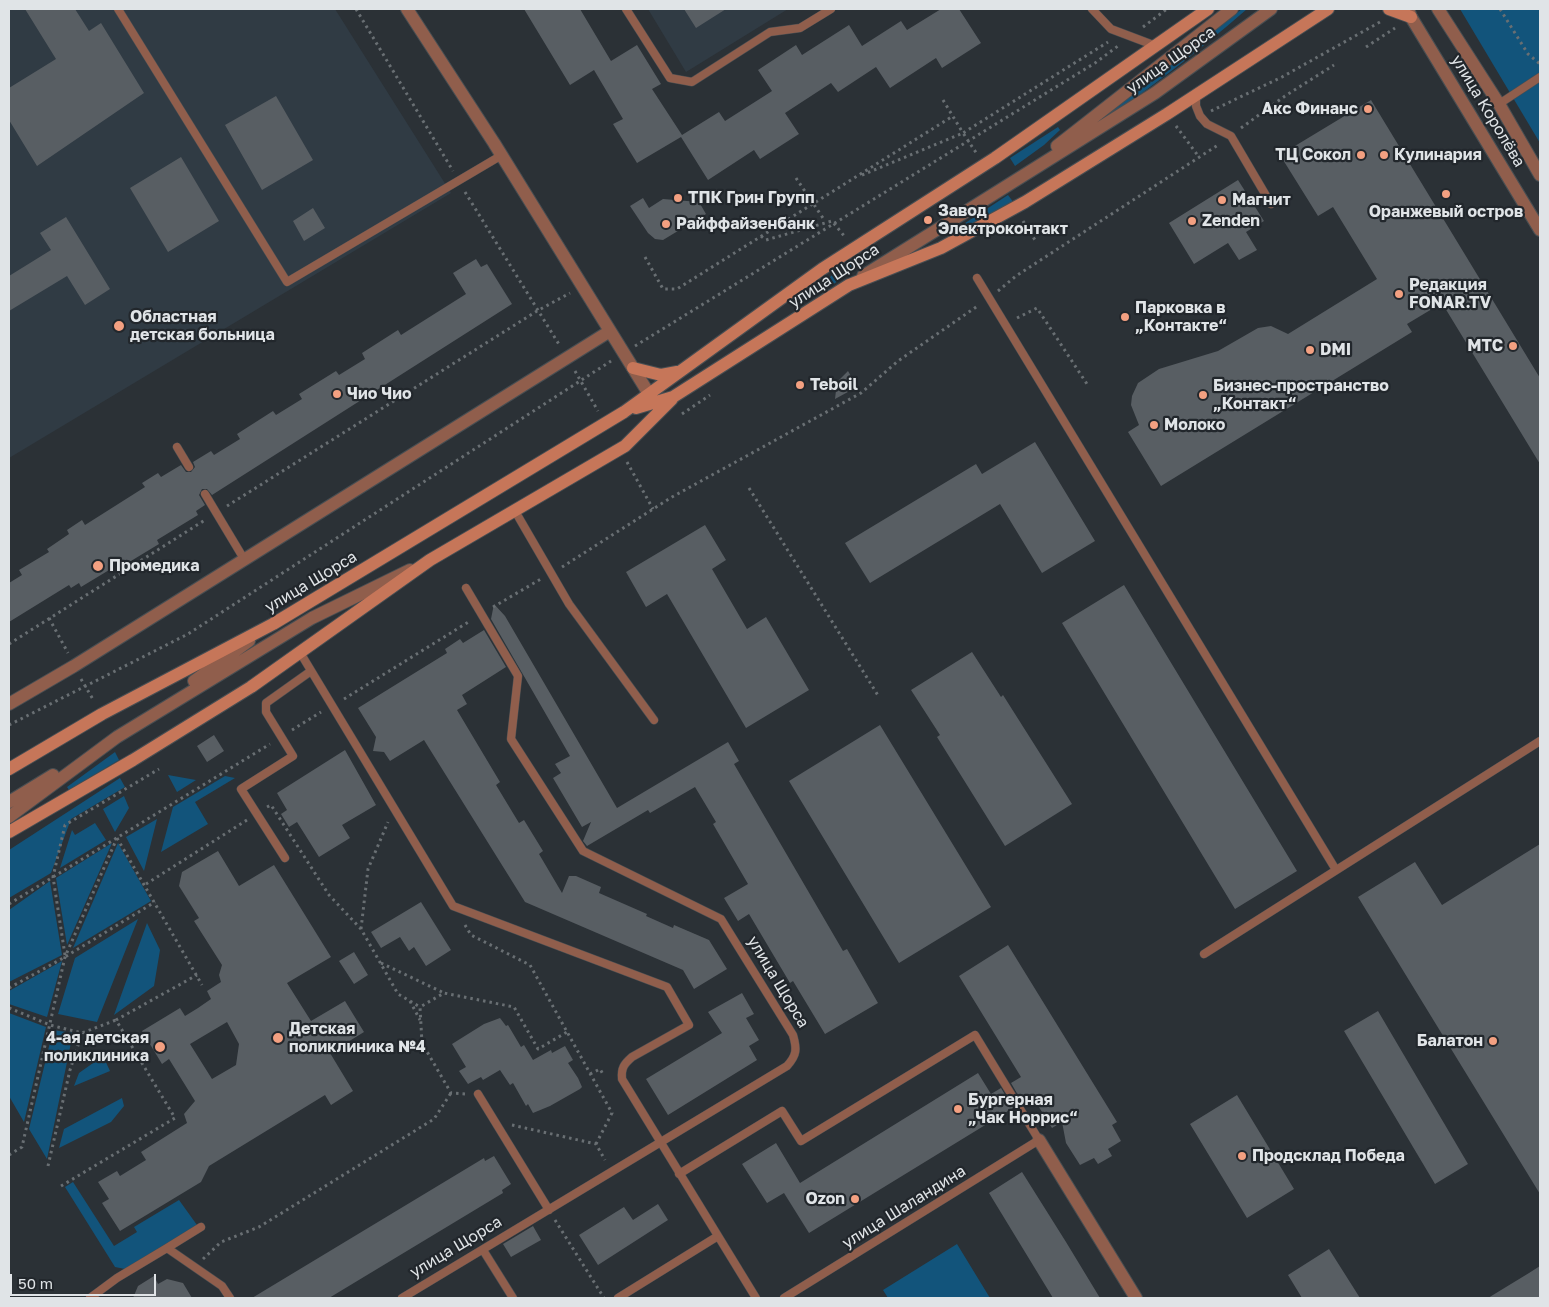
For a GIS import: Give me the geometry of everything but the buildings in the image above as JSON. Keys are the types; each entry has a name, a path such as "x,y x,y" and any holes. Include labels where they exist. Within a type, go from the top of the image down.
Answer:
{"main road":[{"name":"улица Щорса","path":"9,832 133,760 301,654 430,560 619,449 638,435 662,386 679,372 822,269 995,158 1208,9"},
{"path":"849,285 949,243 1025,202 1167,114 1328,9"},
{"name":"улица Щорса","path":"9,769 102,714 273,624 624,412 673,397 849,285"},
{"path":"633,368 661,375 679,372"}],"street":[{"path":"406,9 502,155 654,403"},
{"name":"улица Щорса","path":"1012,181 1232,9"},
{"name":"улица Щорса","path":"849,285 1155,93 1271,9"},
{"name":"улица Королёва","path":"1438,9 1500,104 1540,175"},
{"name":"улица Королёва","path":"1402,12 1540,230"},
{"path":"9,704 74,666 610,331"},
{"name":"улица Щорса","path":"9,816 117,737 312,618 430,560"},
{"path":"9,802 117,737 273,624"},
{"path":"1040,1140 1136,1298"}],"lane":[{"path":"118,9 287,282 502,155"},
{"path":"626,9 670,78 692,82 770,32 800,28 831,9"},
{"path":"1092,9 1110,28 1156,46"},
{"path":"1500,104 1540,77"},
{"path":"1196,94 1196,106 1200,116 1207,124 1231,136 1271,204"},
{"path":"977,278 1336,870"},
{"path":"177,447 189,467"},
{"path":"205,494 244,559"},
{"path":"515,511 569,604 654,720"},
{"name":"улица Щорса","path":"402,1298 787,1066 794,1058 797,1047 793,1035 721,919 583,852 511,739 518,676 466,588"},
{"path":"301,654 454,906 667,988 689,1025 624,1063 621,1071 622,1079 660,1144 756,1298"},
{"path":"285,858 241,788 293,756 266,712 266,703 311,671"},
{"path":"1204,954 1540,741"},
{"path":"679,1174 782,1110 801,1141 975,1035 1040,1140"},
{"path":"478,1094 549,1210"},
{"name":"улица Шаландина","path":"784,1298 1040,1140"},
{"path":"90,1298 117,1278 201,1227"},
{"path":"618,1298 718,1236"},
{"path":"167,1248 222,1286 230,1298"},
{"path":"483,1250 513,1298"}],"path":[{"path":"356,9 537,311 568,358 605,423"},
{"path":"9,725 188,634 624,353 1095,63 1167,9"},
{"path":"1500,9 1528,54 1540,64"},
{"path":"1167,130 1282,77 1402,12"},
{"path":"943,100 962,133 1121,33"},
{"path":"9,904 653,509 861,392 898,361 989,298 1016,276 1231,136 1285,96 1334,65"},
{"path":"1167,114 1199,157"},
{"path":"645,257 663,289 677,289 953,116"},
{"path":"796,178 825,222"},
{"path":"761,236 766,240 832,221"},
{"path":"9,644 537,311 583,287"},
{"path":"1005,324 1038,308 1086,384"},
{"path":"675,418 715,391"},
{"path":"619,449 653,509"},
{"path":"749,488 879,696"},
{"path":"50,618 93,700"},
{"path":"65,957 53,877 65,825 159,769"},
{"path":"146,884 272,805 329,895 361,929 398,994 420,1007"},
{"path":"361,929 368,869 394,808"},
{"path":"117,838 146,884 202,985"},
{"path":"9,1155 22,1146 65,957 117,838"},
{"path":"9,988 65,957 155,902"},
{"path":"454,906 471,935 530,965 612,1113 596,1144"},
{"path":"380,963 444,993 514,1007 538,1049 567,1032"},
{"path":"9,1008 50,1025 82,1033 116,1020 197,975"},
{"path":"420,1007 444,993"},
{"path":"409,1001 420,1021"},
{"path":"420,1007 422,1043 450,1093"},
{"path":"61,1186 175,1118 116,1020"},
{"path":"48,1166 70,1070 82,1033"},
{"path":"590,1074 600,1069 604,1076"},
{"path":"450,1093 478,1094"},
{"path":"194,1267 221,1242 259,1227 434,1119 450,1093"},
{"path":"494,1121 596,1144 605,1160"},
{"path":"549,1210 604,1298"}],"shaded area":[{"name":"Областная детская больница","path":"9,9 335,9 451,193 9,458"},
{"path":"648,9 788,9 686,72"},
{"path":"1242,9 1247,9 1206,44 1121,108 1076,138"},
{"path":"1460,9 1540,9 1540,143"},
{"path":"1058,127 1060,130 1044,145 1015,166 1010,158"},
{"path":"1008,195 1014,203 958,232 956,229"},
{"path":"856,258 861,265 822,292 819,288 833,274"},
{"path":"115,752 119,760 69,790 67,787"},
{"path":"168,775 196,780 177,792"},
{"path":"225,776 235,778 195,802 208,824 161,852 173,807"},
{"path":"120,778 125,787 71,819 51,873 9,898 9,850"},
{"path":"124,796 129,808 115,832 103,809"},
{"path":"157,819 144,871 126,837"},
{"path":"95,823 106,840 60,868 72,830 75,835"},
{"path":"112,843 67,945 56,878"},
{"path":"118,843 151,901 73,948"},
{"path":"50,881 62,955 9,982 9,910"},
{"path":"138,919 97,1022 58,1014 75,958"},
{"path":"147,923 160,950 154,986 114,1015"},
{"path":"62,961 47,1017 9,1004 9,991"},
{"path":"9,1013 46,1027 24,1122 9,1096"},
{"path":"53,1030 73,1033 47,1159 29,1129"},
{"path":"103,1056 110,1071 74,1086 79,1073"},
{"path":"122,1098 124,1106 111,1122 59,1148 64,1129"},
{"path":"73,1182 114,1246 137,1232 134,1227 179,1200 197,1225 125,1269 115,1267 65,1187"},
{"path":"957,1244 990,1298 888,1298 883,1290"}],"place":[{"name":"Акс Финанс","path":"1368,109"},
{"name":"ТЦ Сокол","path":"1361,155"},
{"name":"Кулинария","path":"1384,155"},
{"name":"Оранжевый остров","path":"1446,194"},
{"name":"ТПК Грин Групп","path":"678,198"},
{"name":"Магнит","path":"1222,200"},
{"name":"Завод Электроконтакт","path":"928,220"},
{"name":"Zenden","path":"1192,221"},
{"name":"Райффайзенбанк","path":"666,224"},
{"name":"Редакция FONAR.TV","path":"1399,294"},
{"name":"Парковка в „Контакте“","path":"1125,317"},
{"name":"Областная детская больница","path":"119,326"},
{"name":"МТС","path":"1513,346"},
{"name":"DMI","path":"1310,350"},
{"name":"Teboil","path":"800,385"},
{"name":"Чио Чио","path":"337,394"},
{"name":"Бизнес-пространство „Контакт“","path":"1203,395"},
{"name":"Молоко","path":"1154,425"},
{"name":"Промедика","path":"98,566"},
{"name":"Детская поликлиника №4","path":"278,1038"},
{"name":"Балатон","path":"1493,1041"},
{"name":"4-ая детская поликлиника","path":"160,1047"},
{"name":"Бургерная „Чак Норрис“","path":"958,1109"},
{"name":"Продсклад Победа","path":"1242,1156"},
{"name":"Ozon","path":"855,1199"}]}
